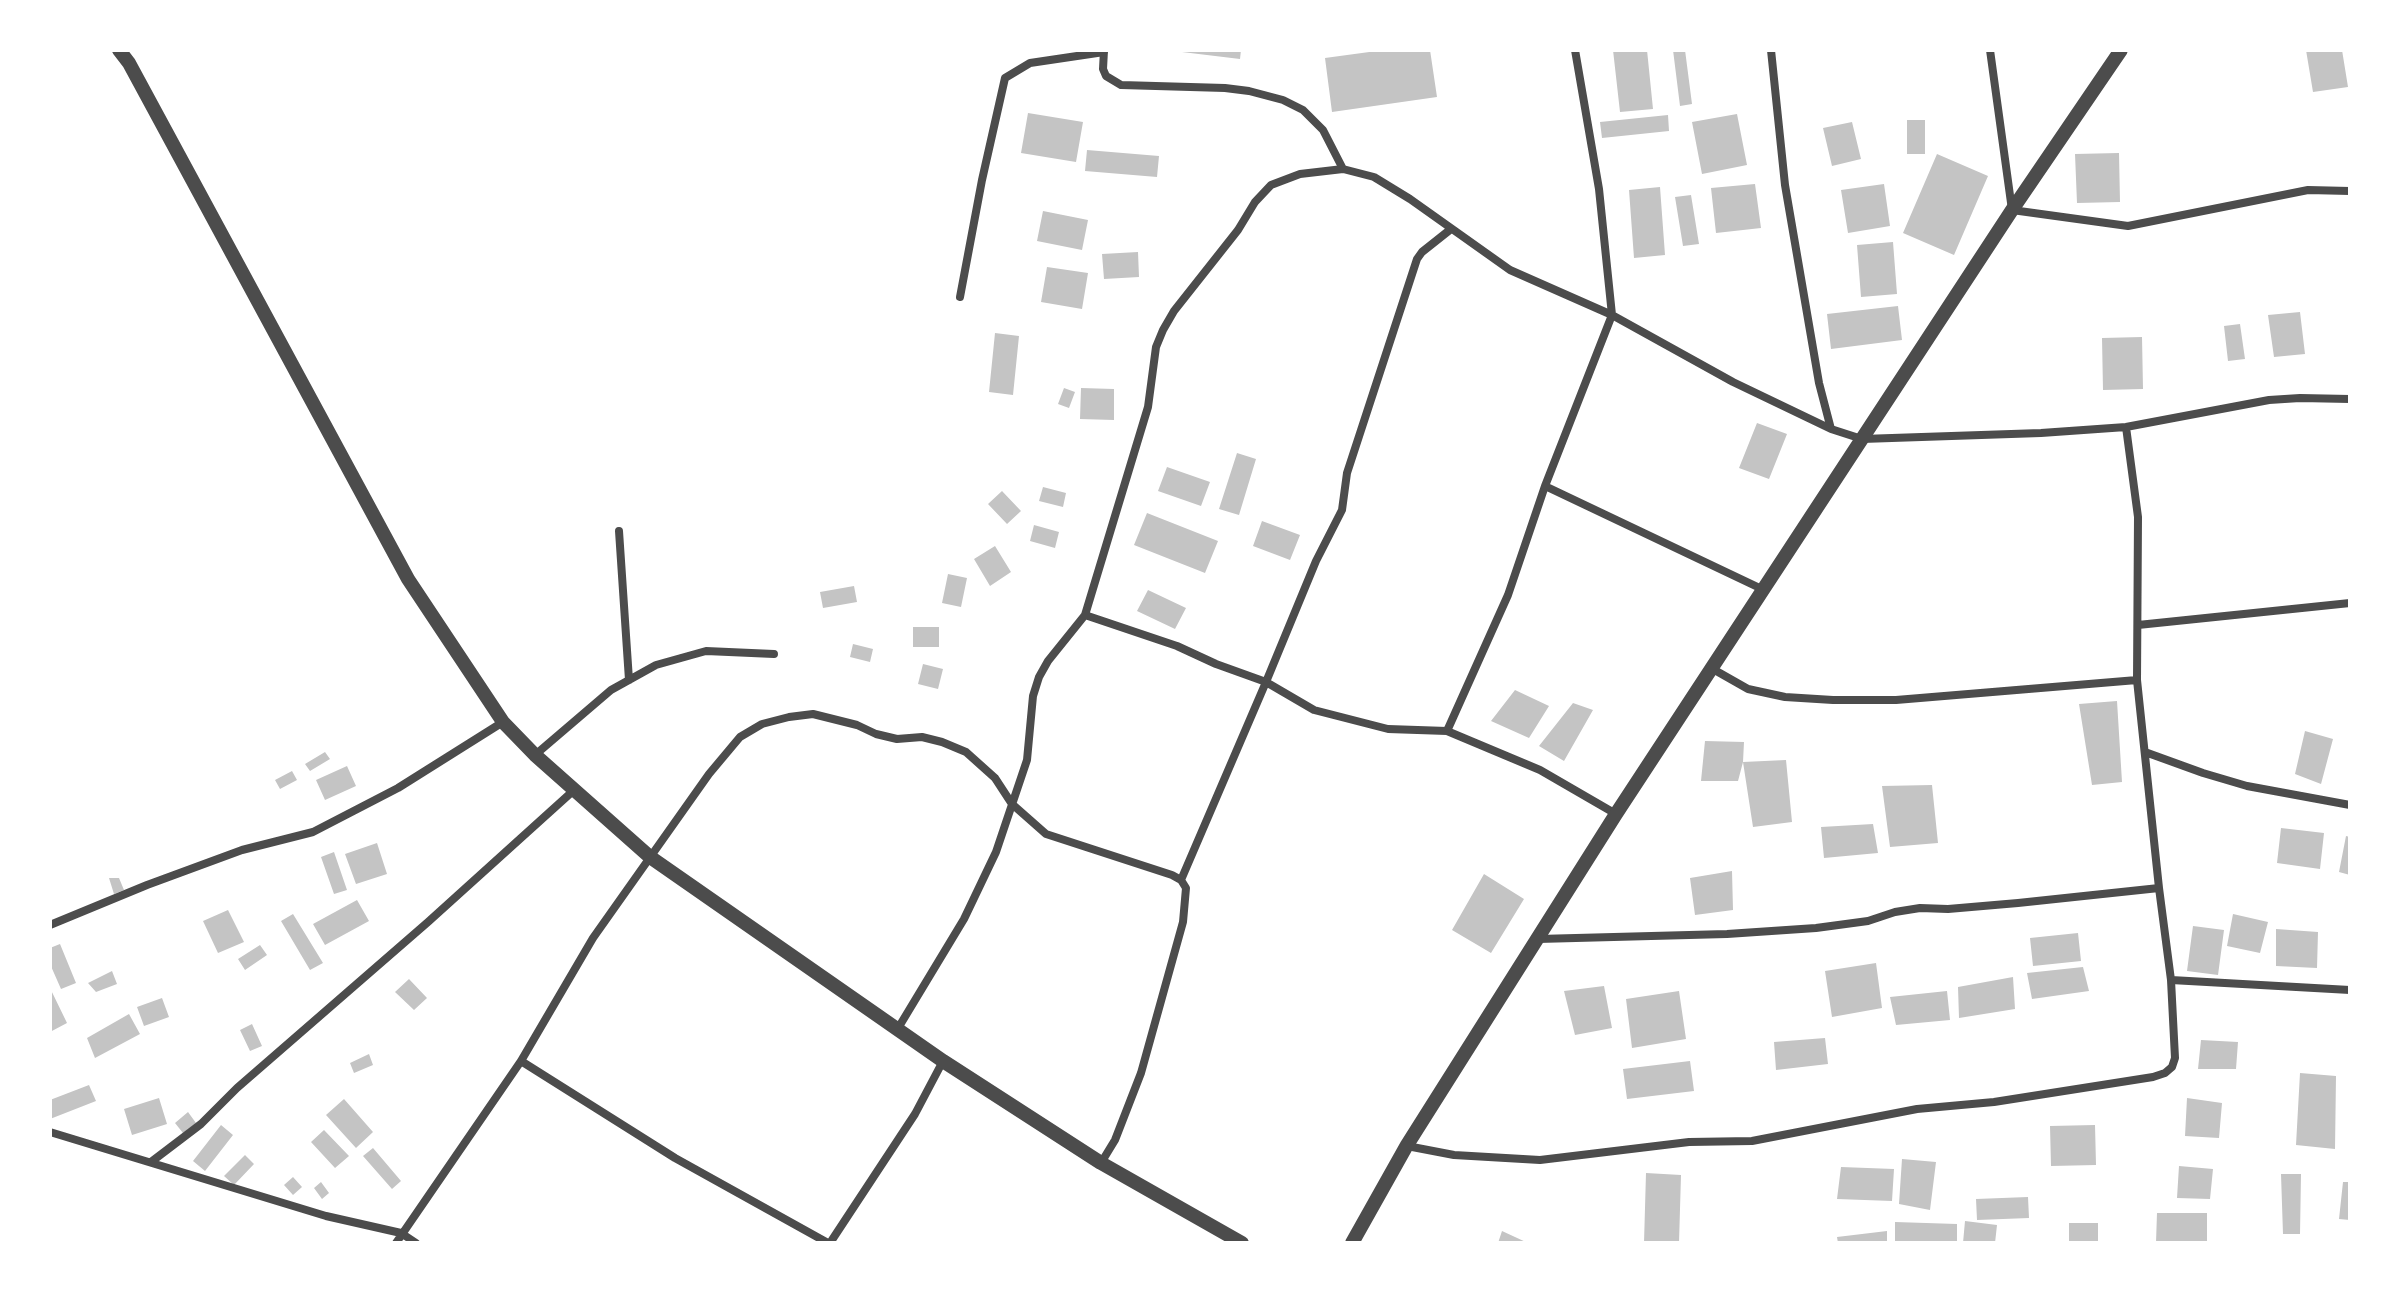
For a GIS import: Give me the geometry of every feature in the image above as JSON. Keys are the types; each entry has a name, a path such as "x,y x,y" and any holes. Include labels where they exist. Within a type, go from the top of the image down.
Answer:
{"street":[{"path":"119,50 408,579 503,722 573,791 650,857 943,1061 1101,1163 1242,1243"},
{"path":"1447,731 1508,595 1545,486 1612,315 1599,189 1575,50"},
{"path":"1771,50 1785,185 1819,383 1831,429"},
{"path":"1990,50 2012,210"},
{"path":"1352,1243 1407,1145 1616,814 2012,210 2121,50"},
{"path":"960,297 1005,78 1030,63 1104,51 1103,69 1106,76 1121,85 1237,89 1283,100 1303,110 1323,130 1343,169"},
{"path":"897,1030 964,919 996,852 1027,760 1033,696 1039,677 1058,647 1085,615 1148,407 1156,347 1163,330 1174,311 1232,239 1255,202 1271,185 1300,174 1343,169 1374,177 1510,270 1612,315 1733,382 1831,429 1862,439 2126,427 2269,400 2350,399"},
{"path":"2012,210 2128,226 2308,190 2350,191"},
{"path":"1181,880 1316,561 1342,510 1347,473 1417,259 1451,229"},
{"path":"1407,1145 1454,1155 1540,1160 1689,1142 1752,1141 1917,1109 1994,1102 2153,1077 2172,1067 2175,1058 2171,980 2137,680 2138,517 2126,427"},
{"path":"1545,486 1764,590"},
{"path":"619,531 629,680"},
{"path":"2138,625 2350,603"},
{"path":"1085,615 1177,646 1266,682 1314,710 1388,729 1447,731 1540,770 1616,814"},
{"path":"535,755 611,690 656,665 706,651 774,654"},
{"path":"1711,668 1748,689 1785,697 1833,700 1911,699 2137,680"},
{"path":"396,1243 521,1061 593,938 709,774 740,737 762,724 813,714 857,725 876,734 897,739 922,737 966,752 995,778 1012,804 1046,834 1181,880 1186,888 1183,922 1141,1073 1115,1140 1101,1163"},
{"path":"50,925 242,850 313,832 398,788 503,722"},
{"path":"2145,752 2247,786 2350,805"},
{"path":"151,1162 201,1124 237,1088 573,791"},
{"path":"1537,939 1727,934 1816,928 1868,921 1920,908 2004,905 2159,888"},
{"path":"2171,980 2350,990"},
{"path":"521,1061 675,1158 829,1243 915,1114 943,1061"},
{"path":"50,1132 326,1216 401,1233 416,1243"}],"building":[{"path":"1182,50 1241,50 1240,59"},
{"path":"1384,50 1430,50 1437,97 1332,112 1325,58"},
{"path":"1613,50 1647,50 1653,109 1620,112"},
{"path":"1673,50 1685,50 1692,104 1680,106"},
{"path":"2306,50 2342,50 2348,87 2313,92"},
{"path":"1028,113 1083,122 1076,162 1021,153"},
{"path":"1737,114 1747,165 1702,174 1692,122"},
{"path":"1668,115 1669,131 1602,138 1600,122"},
{"path":"1907,120 1925,120 1925,154 1907,154"},
{"path":"1852,122 1861,159 1832,166 1823,128"},
{"path":"1087,150 1159,156 1157,177 1085,171"},
{"path":"2119,153 2120,202 2077,203 2075,154"},
{"path":"1937,154 1988,176 1954,255 1903,233"},
{"path":"1755,184 1761,228 1716,233 1711,188"},
{"path":"1884,184 1890,226 1848,233 1841,190"},
{"path":"1660,187 1665,255 1634,258 1629,190"},
{"path":"1691,195 1699,244 1683,246 1675,197"},
{"path":"1043,211 1088,220 1082,250 1037,241"},
{"path":"1893,242 1897,294 1861,297 1857,245"},
{"path":"1138,252 1139,277 1104,279 1102,254"},
{"path":"1047,267 1088,273 1082,309 1041,302"},
{"path":"1898,306 1902,340 1831,349 1827,314"},
{"path":"2300,312 2305,354 2274,357 2268,315"},
{"path":"2240,324 2245,359 2228,361 2224,326"},
{"path":"995,333 1019,336 1013,395 989,392"},
{"path":"2142,337 2143,389 2103,390 2102,338"},
{"path":"1064,388 1075,392 1069,408 1058,404"},
{"path":"1081,388 1114,389 1114,420 1080,419"},
{"path":"1757,423 1787,434 1769,479 1739,468"},
{"path":"1237,453 1256,459 1239,515 1219,509"},
{"path":"1167,467 1210,482 1201,506 1158,491"},
{"path":"1043,487 1066,493 1063,507 1039,501"},
{"path":"1002,491 1021,511 1007,524 988,504"},
{"path":"1147,513 1218,541 1205,573 1134,545"},
{"path":"1262,521 1300,535 1290,560 1253,546"},
{"path":"1034,525 1059,532 1055,548 1030,541"},
{"path":"995,546 1011,572 990,586 974,559"},
{"path":"948,574 967,578 961,607 942,603"},
{"path":"854,586 857,602 823,608 820,592"},
{"path":"1148,590 1186,608 1175,629 1137,611"},
{"path":"913,627 939,627 939,647 913,647"},
{"path":"853,644 873,649 870,662 850,657"},
{"path":"923,664 943,669 938,689 918,684"},
{"path":"1515,690 1549,706 1529,738 1491,721"},
{"path":"2117,701 2122,782 2092,785 2079,704"},
{"path":"1573,703 1593,710 1564,761 1539,746"},
{"path":"2305,731 2333,739 2321,784 2295,774"},
{"path":"1705,741 1744,742 1738,781 1701,781"},
{"path":"325,752 330,759 310,771 305,764"},
{"path":"1786,760 1792,822 1753,827 1743,762"},
{"path":"347,766 356,786 325,800 316,780"},
{"path":"292,771 297,780 280,789 275,780"},
{"path":"1932,785 1938,843 1890,847 1882,786"},
{"path":"1873,824 1878,853 1824,858 1821,827"},
{"path":"2281,828 2324,833 2320,869 2277,863"},
{"path":"2346,836 2350,837 2350,875 2339,872"},
{"path":"377,843 387,874 356,884 345,854"},
{"path":"334,852 347,890 334,894 321,857"},
{"path":"1732,871 1733,910 1695,915 1690,878"},
{"path":"1484,874 1524,899 1491,953 1452,930"},
{"path":"109,878 119,878 124,890 114,894"},
{"path":"357,900 369,921 325,945 313,924"},
{"path":"228,910 244,942 218,953 203,921"},
{"path":"293,914 323,963 310,970 281,921"},
{"path":"2233,914 2268,922 2260,953 2227,946"},
{"path":"2193,926 2224,930 2218,975 2187,971"},
{"path":"2276,929 2318,932 2317,968 2276,966"},
{"path":"2078,933 2081,961 2033,966 2030,938"},
{"path":"60,944 76,983 61,989 50,964 50,948"},
{"path":"260,945 267,955 245,970 238,959"},
{"path":"1876,963 1882,1008 1832,1017 1825,971"},
{"path":"2083,967 2089,991 2032,999 2027,973"},
{"path":"112,971 117,984 96,992 88,983"},
{"path":"2013,977 2015,1009 1959,1018 1958,987"},
{"path":"409,979 427,998 414,1010 395,992"},
{"path":"1604,986 1612,1028 1575,1035 1564,991"},
{"path":"50,988 67,1023 50,1032"},
{"path":"1679,991 1686,1039 1632,1048 1626,999"},
{"path":"1947,991 1950,1020 1896,1025 1890,997"},
{"path":"162,998 169,1017 144,1026 137,1007"},
{"path":"129,1014 140,1034 95,1058 87,1038"},
{"path":"252,1024 262,1046 250,1051 240,1030"},
{"path":"1825,1038 1828,1064 1776,1070 1774,1042"},
{"path":"2201,1040 2238,1042 2236,1069 2198,1069"},
{"path":"369,1054 373,1065 354,1073 350,1063"},
{"path":"1690,1061 1694,1091 1627,1099 1623,1069"},
{"path":"2300,1073 2336,1076 2335,1149 2296,1145"},
{"path":"89,1085 96,1101 50,1119 50,1100"},
{"path":"159,1098 167,1124 132,1135 124,1109"},
{"path":"2187,1098 2222,1103 2219,1138 2185,1136"},
{"path":"344,1099 373,1132 356,1148 326,1115"},
{"path":"188,1112 196,1123 183,1133 175,1123"},
{"path":"221,1125 233,1135 205,1171 193,1161"},
{"path":"2095,1125 2096,1165 2051,1166 2050,1126"},
{"path":"324,1130 349,1156 335,1168 311,1142"},
{"path":"373,1148 401,1181 392,1189 363,1156"},
{"path":"245,1155 254,1164 234,1185 224,1176"},
{"path":"1902,1159 1936,1162 1930,1210 1899,1204"},
{"path":"2179,1166 2213,1169 2210,1199 2177,1198"},
{"path":"1841,1167 1894,1169 1892,1201 1837,1199"},
{"path":"1646,1173 1681,1175 1679,1243 1644,1243"},
{"path":"2281,1174 2301,1174 2300,1234 2283,1234"},
{"path":"293,1177 302,1187 293,1195 284,1185"},
{"path":"321,1182 329,1193 322,1199 314,1188"},
{"path":"2343,1182 2350,1182 2350,1220 2339,1219"},
{"path":"2028,1197 2029,1218 1977,1220 1976,1199"},
{"path":"2157,1213 2207,1213 2207,1243 2156,1243"},
{"path":"1965,1221 1997,1225 1995,1243 1963,1243"},
{"path":"1895,1222 1957,1224 1957,1243 1895,1243"},
{"path":"2069,1223 2098,1223 2098,1243 2069,1243"},
{"path":"1502,1231 1528,1243 1498,1243"},
{"path":"1887,1231 1887,1243 1838,1243 1837,1237"}]}
